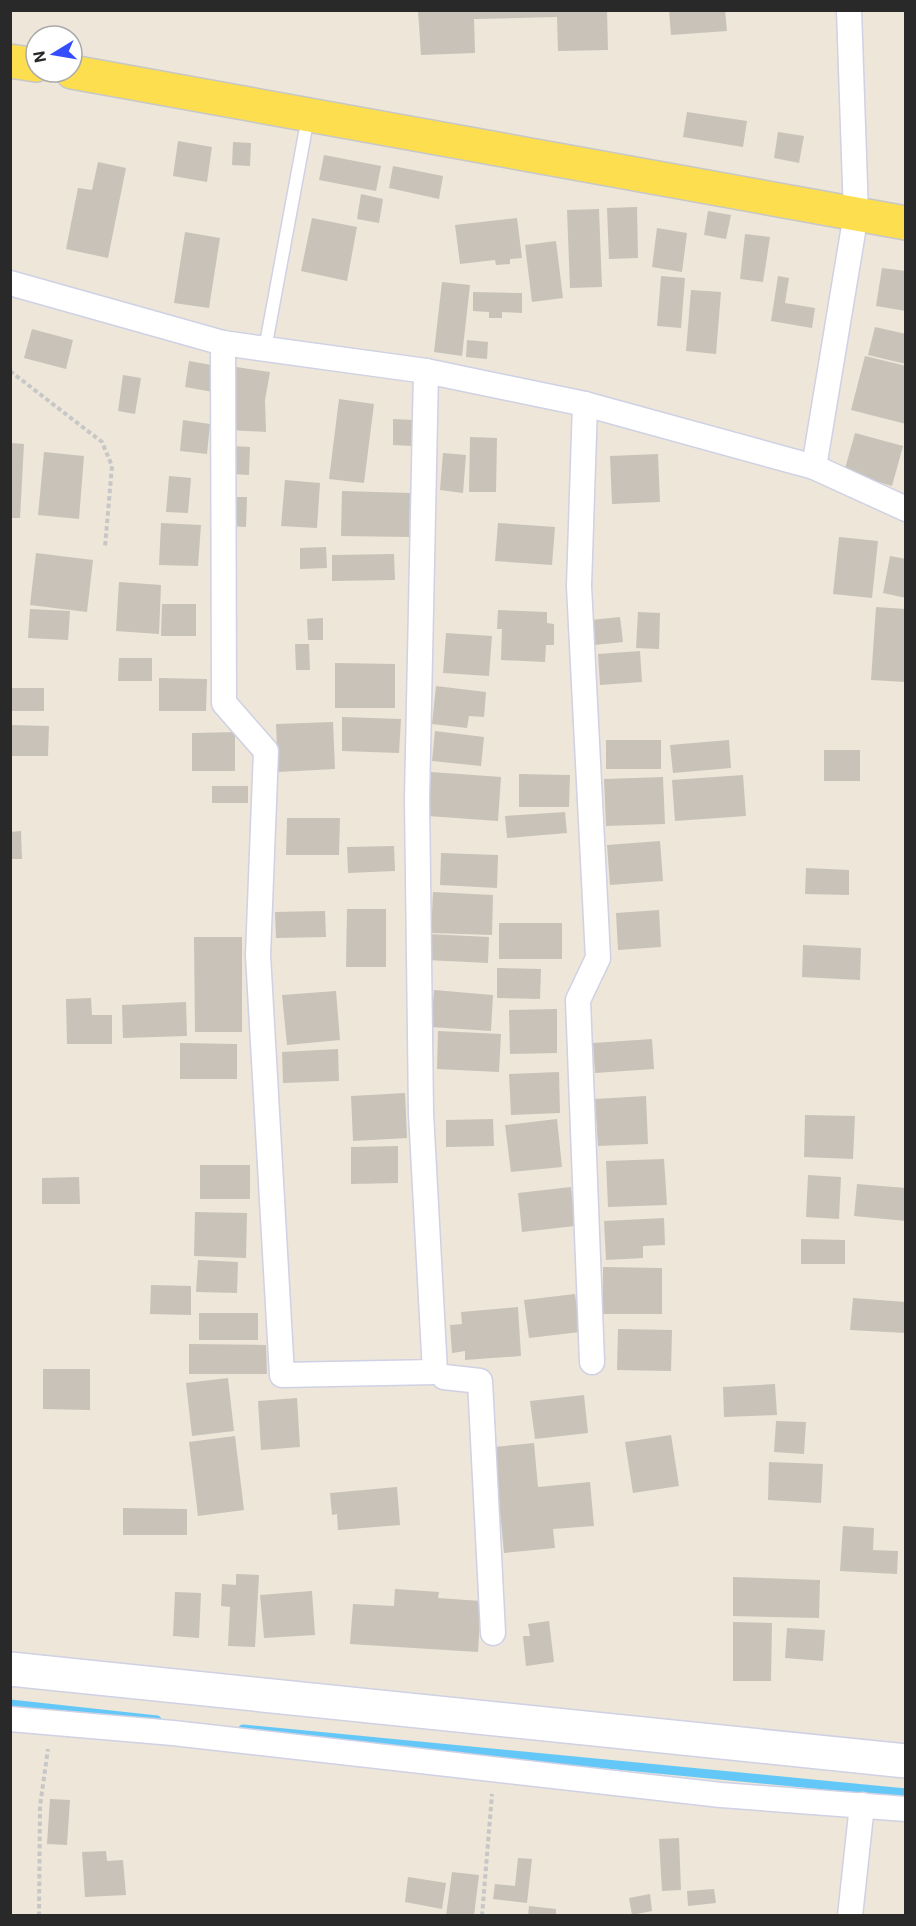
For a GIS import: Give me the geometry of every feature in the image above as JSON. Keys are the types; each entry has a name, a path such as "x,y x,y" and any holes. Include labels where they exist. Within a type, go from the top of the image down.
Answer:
{"main road":[{"path":"84,74 906,224"}],"street":[{"path":"814,467 856,214 849,10"},
{"path":"10,283 223,343 426,371 585,404 814,467 906,509"},
{"path":"223,343 224,703 266,751 258,955 282,1375 435,1372 421,1113 417,799 426,371"},
{"path":"585,404 579,586 598,958 578,1000 592,1362"},
{"path":"444,1377 480,1381 493,1633"},
{"path":"10,1669 906,1761"},
{"path":"10,1719 480,1767 721,1795 906,1809"},
{"path":"850,1916 862,1805"}],"lane":[{"path":"265,349 309,115"}],"path":[{"path":"10,371 102,442 112,466 105,547"},
{"path":"39,1916 40,1806 51,1723"},
{"path":"480,1767 493,1795 482,1916"}],"building":[{"path":"418,10 607,10 608,50 558,51 557,17 474,19 475,53 421,55"},
{"path":"669,10 725,10 727,31 671,35"},
{"path":"687,112 747,121 743,147 683,137"},
{"path":"778,132 804,136 799,163 774,158"},
{"path":"178,141 212,147 207,182 173,176"},
{"path":"233,142 251,143 250,166 232,165"},
{"path":"324,155 381,166 376,191 319,180"},
{"path":"98,162 126,168 108,258 66,249 78,188 92,190"},
{"path":"393,166 443,176 439,199 389,188"},
{"path":"361,194 383,199 379,223 357,219"},
{"path":"637,207 638,258 609,259 607,208"},
{"path":"599,209 602,287 570,288 567,210"},
{"path":"708,211 731,215 726,239 704,235"},
{"path":"312,218 357,227 347,281 301,271"},
{"path":"517,218 522,258 510,259 510,264 496,265 495,260 460,264 455,225"},
{"path":"657,228 687,233 682,272 652,267"},
{"path":"185,232 220,238 209,308 174,303"},
{"path":"745,234 770,237 763,282 740,279"},
{"path":"556,241 563,298 532,302 525,245"},
{"path":"882,268 906,271 906,311 876,306"},
{"path":"661,276 685,278 681,328 657,326"},
{"path":"778,276 789,278 785,303 815,308 812,328 771,321"},
{"path":"442,282 470,285 462,356 434,352"},
{"path":"691,290 721,292 716,354 686,351"},
{"path":"473,292 522,293 522,313 502,312 502,318 489,318 489,312 473,311"},
{"path":"875,327 906,334 906,364 868,355"},
{"path":"32,329 73,340 66,369 24,358"},
{"path":"467,340 488,342 487,359 466,357"},
{"path":"865,356 906,366 906,424 851,410"},
{"path":"189,361 217,366 213,392 185,387"},
{"path":"236,367 270,372 265,400 266,432 229,430"},
{"path":"123,375 141,378 135,414 118,411"},
{"path":"339,399 374,404 364,483 329,479"},
{"path":"393,419 413,420 412,446 393,445"},
{"path":"183,420 210,424 207,454 180,451"},
{"path":"855,433 903,446 892,486 844,472"},
{"path":"470,437 497,438 496,492 469,492"},
{"path":"10,443 24,444 20,518 10,518"},
{"path":"232,446 250,447 249,475 231,474"},
{"path":"44,452 84,456 79,519 38,515"},
{"path":"443,453 466,455 463,493 440,490"},
{"path":"658,454 660,502 612,504 610,456"},
{"path":"169,476 191,478 188,513 166,512"},
{"path":"285,480 320,483 317,528 281,526"},
{"path":"342,491 410,493 409,537 341,536"},
{"path":"228,497 247,497 246,527 227,526"},
{"path":"161,523 201,525 198,566 159,565"},
{"path":"498,523 555,527 552,565 495,561"},
{"path":"839,537 878,541 872,598 833,594"},
{"path":"326,547 327,568 300,569 300,548"},
{"path":"36,553 93,560 87,612 30,605"},
{"path":"394,554 395,580 332,581 332,555"},
{"path":"890,556 906,559 906,598 883,593"},
{"path":"119,582 161,585 159,634 116,631"},
{"path":"162,604 196,604 196,636 161,636"},
{"path":"876,607 906,609 906,682 871,680"},
{"path":"30,609 70,611 68,640 28,638"},
{"path":"498,610 547,612 547,623 554,624 554,645 546,645 545,662 501,660 502,629 497,629"},
{"path":"638,612 660,613 659,649 636,648"},
{"path":"620,617 623,642 594,645 591,620"},
{"path":"323,618 323,640 308,640 307,619"},
{"path":"446,633 492,636 489,676 443,673"},
{"path":"295,644 309,644 310,670 296,670"},
{"path":"640,651 642,682 600,685 598,654"},
{"path":"119,658 152,658 152,681 118,681"},
{"path":"335,663 395,664 395,708 335,708"},
{"path":"159,678 207,679 206,711 159,711"},
{"path":"436,686 486,692 484,717 469,716 467,728 432,724"},
{"path":"10,688 44,688 44,711 10,711"},
{"path":"342,717 401,719 399,753 342,751"},
{"path":"333,722 335,769 278,772 276,724"},
{"path":"10,725 49,726 48,756 10,756"},
{"path":"435,731 484,737 481,766 432,761"},
{"path":"235,732 235,771 192,771 192,733"},
{"path":"606,740 661,740 661,769 606,769"},
{"path":"729,740 731,768 673,773 670,745"},
{"path":"824,750 860,750 860,781 824,781"},
{"path":"431,772 501,777 498,821 428,816"},
{"path":"519,774 570,775 569,807 519,807"},
{"path":"743,775 746,816 675,821 672,780"},
{"path":"663,777 665,824 606,826 604,779"},
{"path":"212,786 248,786 248,803 212,803"},
{"path":"565,812 567,833 507,838 505,816"},
{"path":"287,818 340,818 339,855 286,855"},
{"path":"21,831 22,859 10,859 10,832"},
{"path":"660,841 663,881 610,885 607,845"},
{"path":"394,846 395,871 348,873 347,847"},
{"path":"441,853 498,855 497,888 440,885"},
{"path":"806,868 849,870 849,895 805,894"},
{"path":"433,892 493,895 492,935 431,933"},
{"path":"347,909 386,909 386,967 346,967"},
{"path":"659,910 661,947 618,950 616,913"},
{"path":"325,911 326,937 276,938 275,912"},
{"path":"499,923 562,923 562,959 499,959"},
{"path":"428,934 489,937 488,963 426,960"},
{"path":"194,937 242,937 242,1032 195,1032"},
{"path":"803,945 861,948 860,980 802,977"},
{"path":"497,968 541,969 540,999 497,998"},
{"path":"434,990 493,995 491,1031 431,1027"},
{"path":"336,991 340,1040 287,1045 282,995"},
{"path":"91,998 92,1015 112,1015 112,1044 67,1044 66,999"},
{"path":"186,1002 187,1036 123,1038 122,1005"},
{"path":"557,1009 557,1053 510,1054 509,1010"},
{"path":"438,1031 501,1034 499,1072 437,1069"},
{"path":"652,1039 654,1069 595,1073 593,1043"},
{"path":"180,1043 237,1044 237,1079 180,1079"},
{"path":"338,1049 339,1081 283,1083 282,1052"},
{"path":"559,1072 560,1113 511,1115 509,1074"},
{"path":"405,1093 407,1138 353,1141 351,1096"},
{"path":"646,1096 648,1144 598,1146 595,1099"},
{"path":"805,1115 855,1116 853,1159 804,1157"},
{"path":"493,1119 494,1146 446,1147 446,1120"},
{"path":"557,1119 562,1167 511,1172 505,1125"},
{"path":"398,1146 398,1183 351,1184 351,1147"},
{"path":"664,1159 667,1205 608,1207 606,1161"},
{"path":"200,1165 250,1165 250,1199 200,1199"},
{"path":"808,1175 841,1177 839,1219 806,1217"},
{"path":"79,1177 80,1204 42,1204 42,1178"},
{"path":"857,1184 906,1188 906,1221 854,1216"},
{"path":"571,1187 575,1226 522,1232 518,1193"},
{"path":"195,1212 247,1213 246,1258 194,1256"},
{"path":"664,1218 665,1245 643,1246 643,1258 606,1260 604,1221"},
{"path":"801,1239 845,1240 845,1264 801,1264"},
{"path":"198,1260 238,1262 237,1293 196,1292"},
{"path":"603,1267 662,1268 662,1314 603,1314"},
{"path":"151,1285 191,1286 191,1315 150,1314"},
{"path":"575,1294 580,1332 529,1338 524,1300"},
{"path":"853,1298 906,1302 906,1333 850,1330"},
{"path":"518,1307 521,1356 465,1360 465,1351 452,1353 450,1325 462,1324 461,1312"},
{"path":"199,1313 258,1313 258,1340 199,1340"},
{"path":"618,1329 672,1330 671,1371 617,1370"},
{"path":"189,1344 266,1345 267,1374 189,1374"},
{"path":"43,1369 90,1369 90,1410 43,1409"},
{"path":"228,1378 234,1431 192,1436 186,1383"},
{"path":"775,1384 777,1415 724,1417 723,1387"},
{"path":"584,1395 588,1433 535,1439 530,1401"},
{"path":"297,1398 300,1447 261,1450 258,1401"},
{"path":"776,1421 806,1422 804,1454 774,1452"},
{"path":"671,1435 679,1486 633,1493 625,1442"},
{"path":"235,1436 244,1510 198,1516 189,1442"},
{"path":"534,1443 538,1487 590,1482 594,1526 553,1529 555,1548 504,1553 494,1447"},
{"path":"769,1462 823,1464 821,1503 768,1500"},
{"path":"397,1487 400,1525 338,1530 337,1514 332,1515 330,1493"},
{"path":"123,1508 187,1509 187,1535 123,1535"},
{"path":"843,1526 874,1528 873,1550 898,1551 897,1574 840,1571"},
{"path":"236,1574 259,1575 255,1647 228,1646 230,1607 221,1606 222,1584 236,1585"},
{"path":"733,1577 820,1580 819,1618 733,1616"},
{"path":"395,1589 439,1592 438,1598 481,1601 478,1652 350,1644 353,1604 394,1606"},
{"path":"312,1591 315,1635 264,1638 260,1595"},
{"path":"175,1592 201,1593 199,1638 173,1636"},
{"path":"549,1621 554,1662 526,1666 523,1636 530,1636 528,1624"},
{"path":"733,1622 772,1623 771,1681 733,1681"},
{"path":"787,1628 825,1630 823,1661 785,1658"},
{"path":"50,1799 70,1800 67,1845 47,1844"},
{"path":"679,1838 681,1890 662,1891 659,1839"},
{"path":"106,1851 107,1861 123,1860 126,1895 85,1897 82,1852"},
{"path":"518,1858 532,1859 527,1903 493,1899 495,1884 515,1886"},
{"path":"452,1872 479,1875 474,1916 446,1916"},
{"path":"408,1877 446,1883 442,1909 405,1902"},
{"path":"714,1889 716,1903 688,1906 687,1891"},
{"path":"650,1894 652,1911 632,1915 629,1898"},
{"path":"529,1906 556,1909 556,1916 528,1916"}],"waterway":[{"path":"10,1704 157,1720"},
{"path":"243,1729 906,1793"}]}
